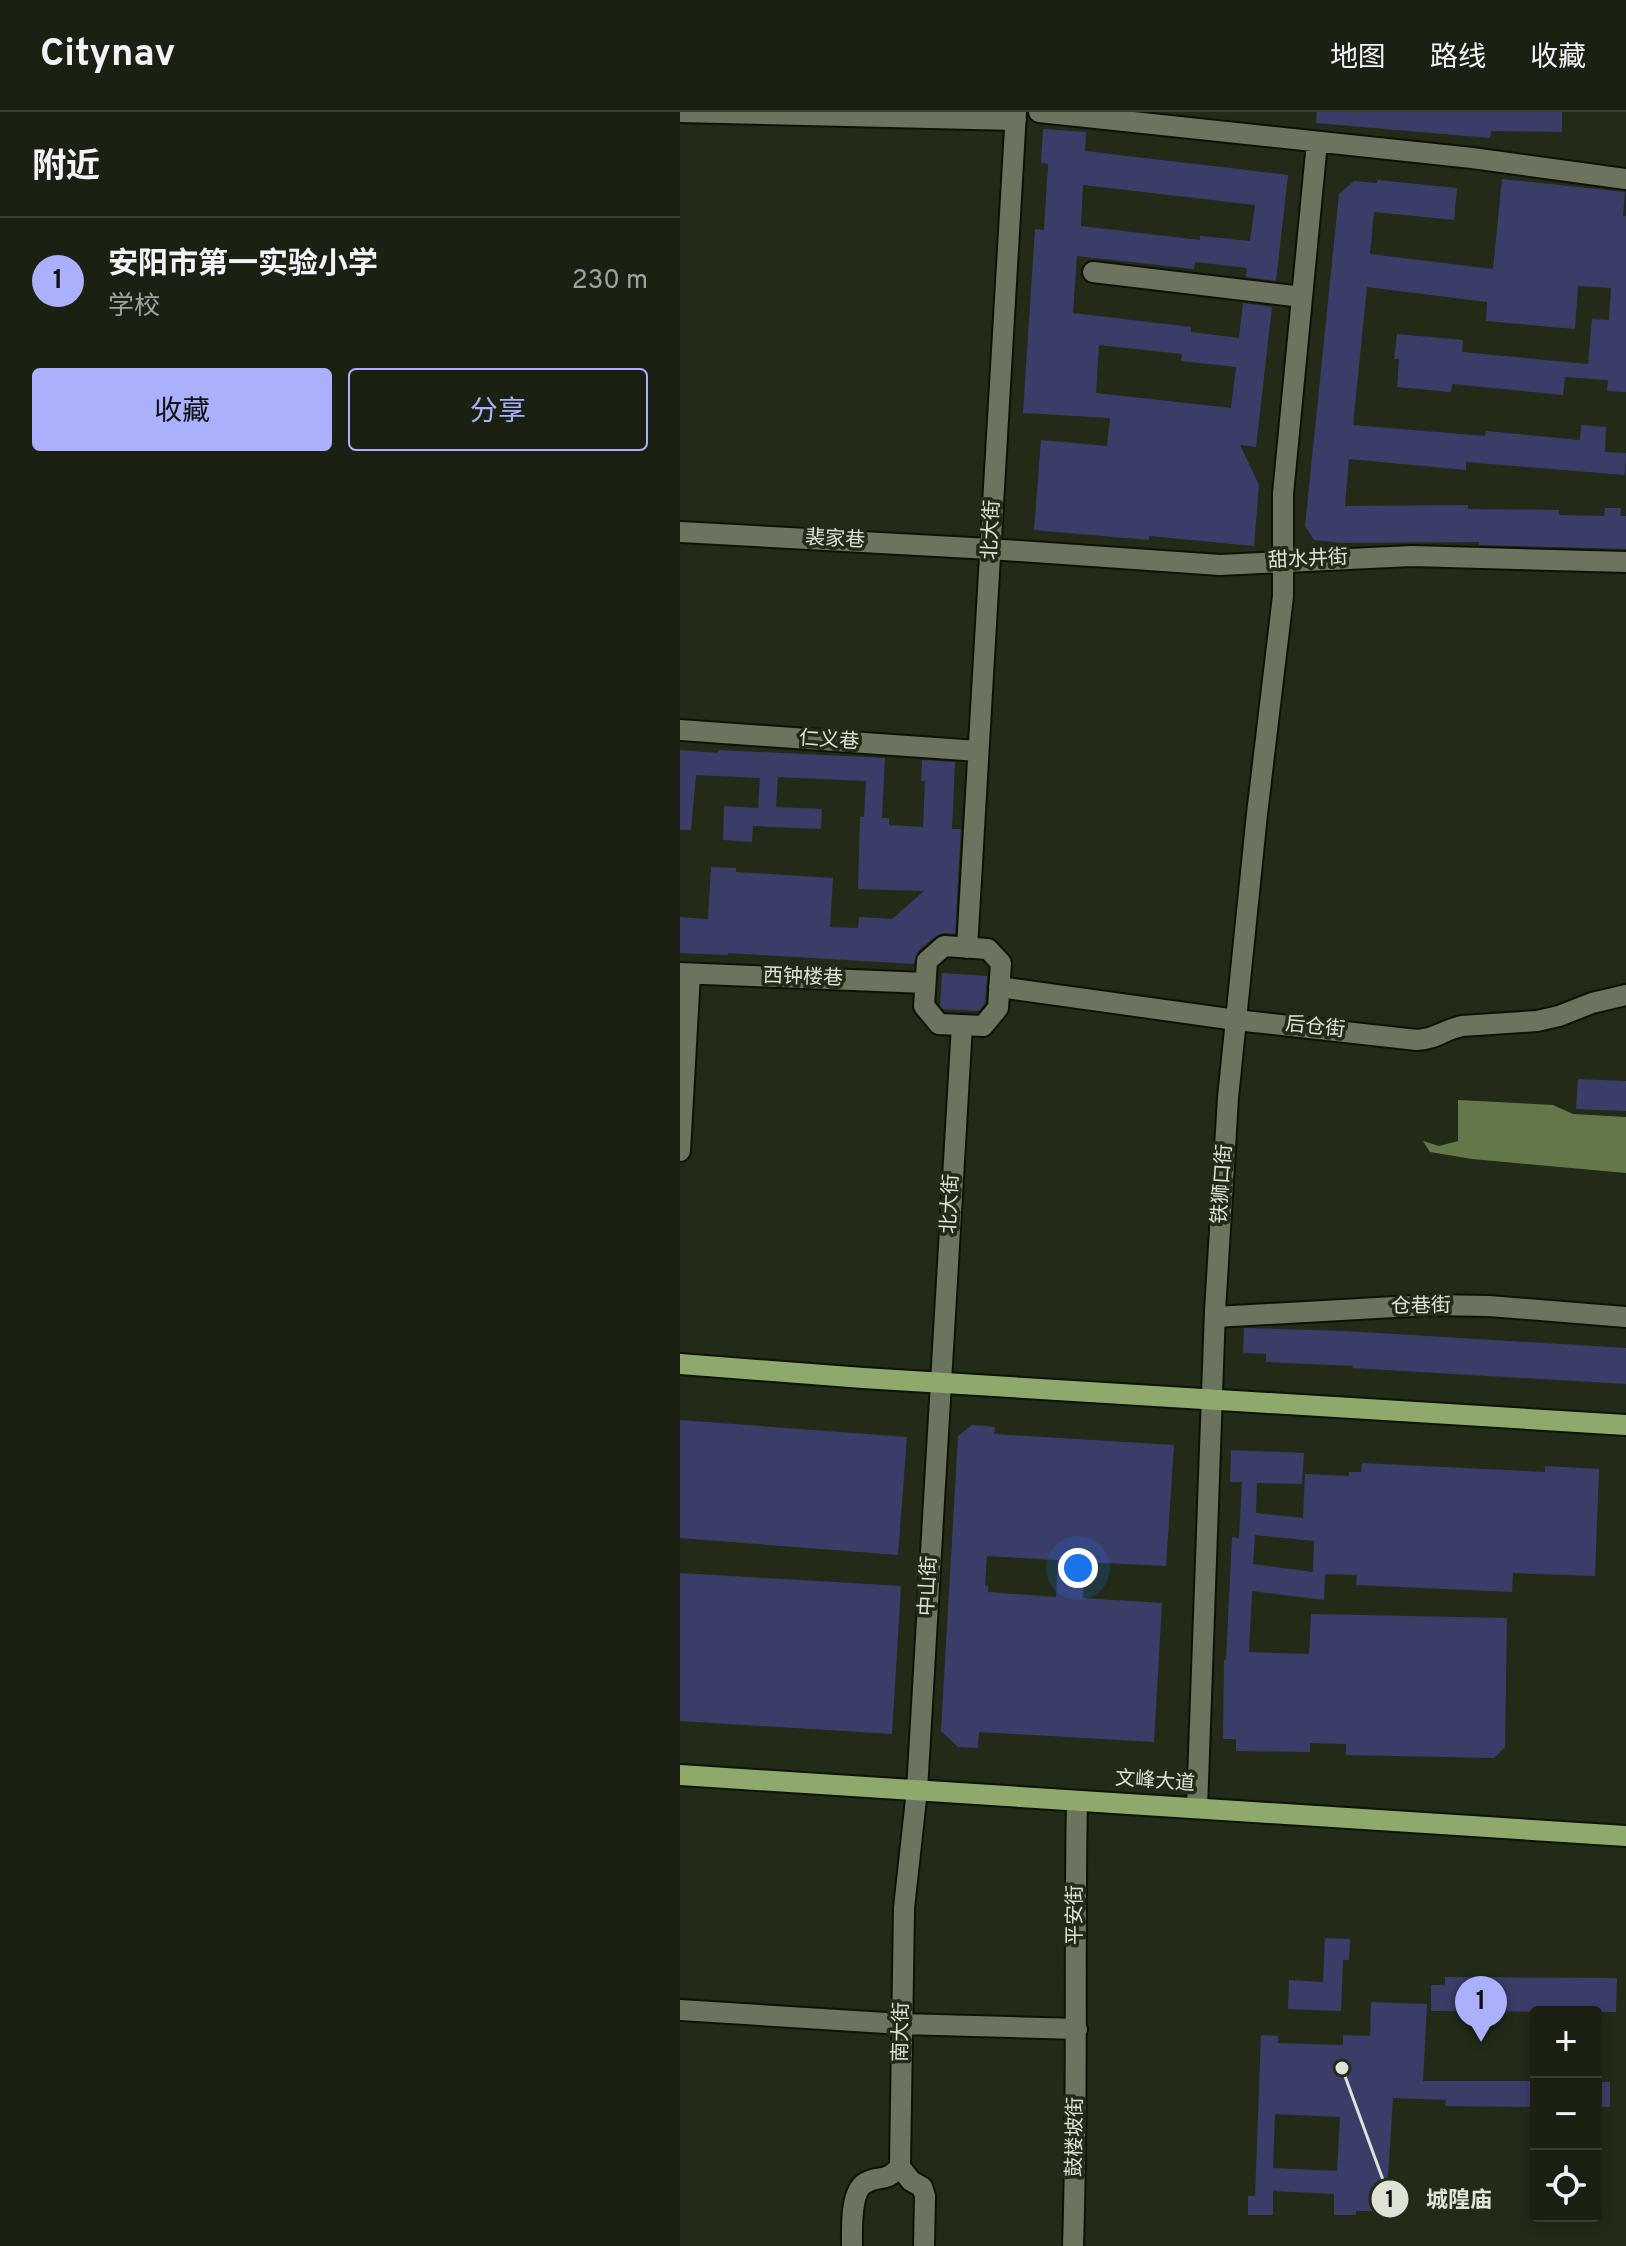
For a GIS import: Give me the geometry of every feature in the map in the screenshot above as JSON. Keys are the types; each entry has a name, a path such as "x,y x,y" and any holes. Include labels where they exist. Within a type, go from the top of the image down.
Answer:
{"main road":[{"path":"680,1364 1626,1425"},
{"name":"文峰大道","path":"680,1775 1626,1836"}],"street":[{"path":"680,112 1016,116"},
{"path":"1039,112 1233,122 1317,142 1472,158 1626,179"},
{"name":"北大街","path":"967,948 1016,116"},
{"name":"铁狮口街","path":"1197,1808 1215,1317 1228,1098 1283,596 1283,494 1317,142"},
{"path":"1093,272 1302,297"},
{"name":"裴家巷","path":"680,532 990,549"},
{"name":"甜水井街","path":"990,549 1220,565 1412,556 1626,562"},
{"name":"仁义巷","path":"680,730 978,751"},
{"path":"944,946 967,948 988,949 1001,963 998,1008 983,1026 939,1024 924,1006 927,961 944,946"},
{"path":"680,1151 685,973"},
{"name":"西钟楼巷","path":"685,973 925,983"},
{"name":"后仓街","path":"999,987 1236,1020 1417,1040 1430,1039 1450,1028 1462,1026 1537,1021 1626,995"},
{"name":"北大街","path":"941,1383 962,1025"},
{"name":"仓巷街","path":"1215,1317 1430,1305 1489,1306 1626,1317"},
{"name":"中山街","path":"917,1790 941,1383"},
{"name":"南大街","path":"900,2167 904,1908 917,1790"},
{"name":"平安街","path":"1077,1801 1077,2029"},
{"path":"680,2010 902,2024 1077,2029"},
{"name":"鼓楼坡街","path":"1073,2246 1077,2029"},
{"path":"852,2246 857,2191 866,2183 890,2178 900,2167 911,2181 922,2187 925,2196 924,2246"}],"shaded area":[{"path":"1458,1100 1553,1105 1573,1114 1626,1117 1626,1173 1472,1159 1430,1152 1423,1141 1439,1146 1458,1141"}],"building":[{"path":"1317,112 1562,112 1562,132 1491,131 1490,138 1316,123"},
{"path":"1043,129 1086,132 1085,151 1288,175 1276,281 1246,277 1247,268 1195,262 1194,269 1077,256 1073,313 1191,327 1191,332 1239,338 1243,303 1272,307 1256,447 1240,445 1259,485 1254,546 1034,530 1041,440 1107,446 1110,418 1023,413 1035,229 1044,230 1048,164 1041,163","holes":["1083,185 1255,205 1250,241 1200,236 1200,240 1081,226","1099,345 1182,354 1181,361 1236,367 1231,408 1096,393"]},
{"path":"1502,179 1625,192 1626,392 1607,391 1608,380 1565,377 1563,395 1452,384 1451,392 1397,387 1399,359 1394,359 1397,334 1463,340 1462,352 1588,364 1592,319 1609,320 1611,288 1578,286 1575,329 1486,321 1487,302 1367,287 1353,425 1485,436 1486,431 1580,440 1581,425 1606,427 1605,452 1626,453 1625,475 1466,462 1466,470 1349,459 1345,506 1468,505 1468,509 1559,510 1559,515 1604,516 1605,508 1621,508 1620,516 1626,516 1626,549 1479,545 1479,542 1341,543 1314,540 1305,526 1339,194 1354,181 1377,183 1377,180 1457,188 1454,220 1374,212 1370,254 1493,269"},
{"path":"680,750 885,758 882,818 889,818 889,825 923,827 925,781 921,781 922,760 955,762 952,829 961,829 955,934 936,936 918,951 914,964 680,953 680,917 708,919 711,867 736,868 736,872 833,878 830,927 858,928 859,917 892,919 924,891 858,889 860,817 864,817 866,781 778,777 776,807 822,809 821,829 753,826 752,842 723,840 724,806 758,808 760,778 696,775 691,830 680,830"},
{"path":"942,973 987,976 985,1003 979,1011 943,1009 940,1005"},
{"path":"1578,1079 1626,1081 1626,1111 1576,1109"},
{"path":"1244,1328 1626,1348 1626,1384 1266,1362 1266,1354 1243,1353"},
{"path":"680,1420 907,1437 898,1555 680,1538"},
{"path":"972,1425 995,1427 994,1434 1174,1445 1166,1566 1085,1562 1083,1598 1162,1603 1154,1742 979,1732 978,1748 958,1747 941,1731 958,1436","holes":["987,1556 1058,1560 1056,1597 988,1592 988,1586 985,1586"]},
{"path":"1231,1450 1304,1453 1302,1484 1257,1483 1256,1513 1303,1518 1305,1474 1349,1476 1349,1472 1361,1472 1362,1463 1545,1472 1545,1466 1599,1469 1595,1576 1513,1573 1512,1592 1356,1585 1357,1575 1325,1574 1324,1600 1252,1591 1249,1652 1309,1654 1311,1614 1507,1618 1505,1747 1494,1758 1346,1755 1346,1744 1310,1743 1310,1752 1236,1751 1236,1739 1223,1739 1224,1660 1232,1537 1239,1538 1242,1482 1230,1482","holes":["1255,1535 1314,1541 1313,1572 1253,1564"]},
{"path":"680,1573 901,1586 892,1734 680,1721"},
{"path":"1325,1938 1350,1939 1349,1960 1343,1960 1341,2011 1288,2009 1289,1980 1323,1982"},
{"path":"1445,1977 1617,1978 1616,2012 1602,2012 1602,2006 1530,2006 1530,2012 1431,2011 1431,1985 1445,1985"},
{"path":"1371,2002 1427,2004 1423,2081 1530,2081 1530,2107 1445,2106 1446,2100 1393,2098 1387,2193 1376,2192 1376,2211 1334,2215 1334,2194 1273,2191 1273,2215 1248,2215 1248,2196 1255,2196 1261,2035 1278,2036 1278,2043 1343,2045 1343,2035 1370,2036","holes":["1275,2114 1340,2117 1337,2171 1273,2168"]},
{"path":"1602,2082 1610,2082 1610,2107 1602,2107"}],"place":[{"name":"安阳市第一实验小学","path":"1481,2042"},
{"name":"城隍庙","path":"1342,2068"}]}
